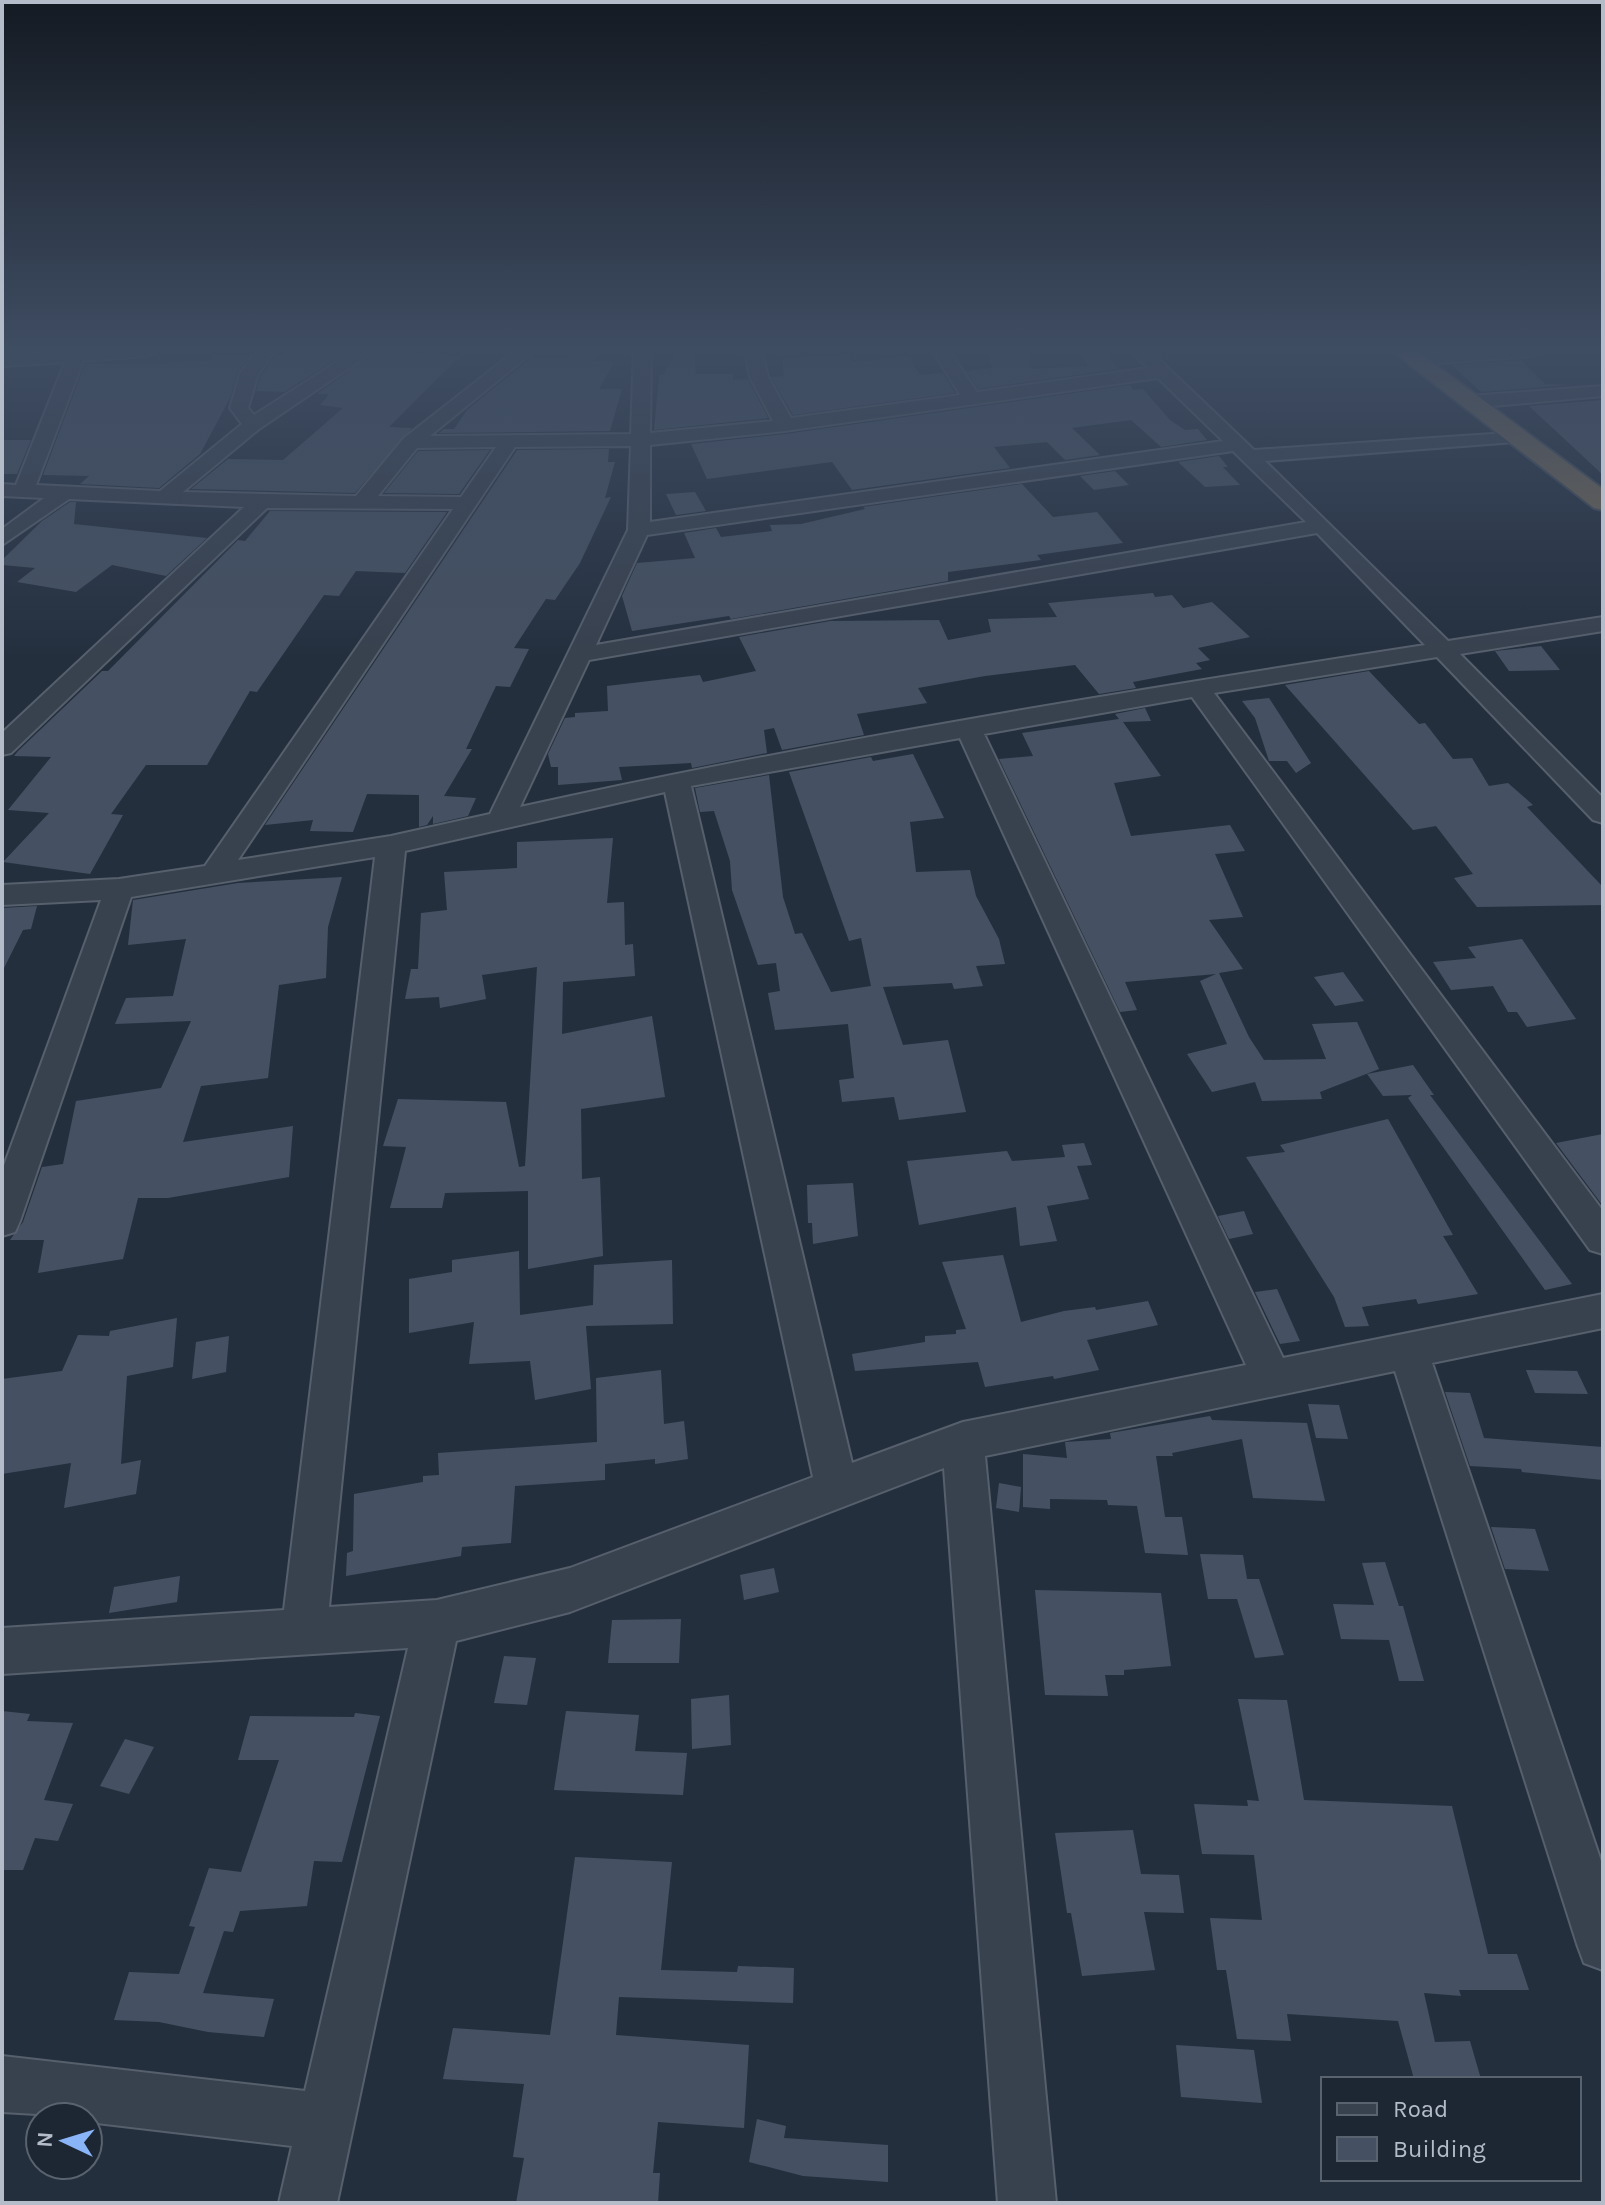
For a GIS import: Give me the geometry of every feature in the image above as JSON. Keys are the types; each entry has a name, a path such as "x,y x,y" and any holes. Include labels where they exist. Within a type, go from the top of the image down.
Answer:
{"highway":[{"path":"1540,454 1601,498"}],"street":[{"path":"24,491 38,454"},
{"path":"164,498 217,454"},
{"path":"363,501 401,454"},
{"path":"214,874 501,454"},
{"path":"501,819 583,654 639,530 640,454"},
{"path":"639,530 1212,454"},
{"path":"1245,454 1322,526 1603,814"},
{"path":"2,490 262,502 467,503"},
{"path":"2,539 63,494"},
{"path":"2,747 262,502"},
{"path":"583,654 1322,526"},
{"path":"2,895 119,889 391,845 676,781 1198,688 1603,624"},
{"path":"1198,688 1603,1239"},
{"path":"969,730 1272,1378"},
{"path":"676,781 837,1489"},
{"path":"304,1632 391,845"},
{"path":"2,1221 119,889"},
{"path":"2,1651 437,1623 570,1590 963,1441 1603,1311"},
{"path":"1408,1351 1603,1944"},
{"path":"963,1441 1027,2203"},
{"path":"308,2203 437,1623"},
{"path":"2,2084 326,2122"}],"building":[{"path":"2,454 25,454 17,474 2,474"},
{"path":"51,454 200,454 159,488 80,484 89,476 43,475"},
{"path":"290,454 389,454 355,493 191,489 228,459 283,460"},
{"path":"416,454 487,454 459,494 384,493"},
{"path":"514,454 609,454 608,462 615,462 605,498 611,497 580,563 555,600 546,599 514,648 529,649 510,687 496,686 466,749 472,749 444,796 476,798 468,816 433,824 433,816 427,825 419,827 419,795 367,794 353,832 310,831 313,820 265,825"},
{"path":"696,454 999,454 1010,468 852,490 832,462 707,479"},
{"path":"1059,454 1100,455 1065,460"},
{"path":"1580,454 1603,454 1603,475"},
{"path":"1219,456 1228,467 1223,467 1240,485 1205,487 1178,462"},
{"path":"1115,471 1129,485 1094,490 1080,476"},
{"path":"1022,484 1053,517 1097,512 1123,543 1037,555 1041,560 948,572 948,581 731,619 729,616 632,631 622,596 637,563 695,558 684,533 716,528 721,537 772,531 770,525 801,524 865,509 863,507"},
{"path":"695,492 706,511 676,515 666,494"},
{"path":"70,502 76,502 74,524 207,538 166,576 112,565 76,592 17,582 35,568 2,565 2,560 42,521"},
{"path":"270,511 447,512 405,573 356,571 339,596 324,595 257,692 250,691 207,765 146,765 111,814 123,815 90,874 3,862 49,813 8,810 51,757 14,756 102,671 108,671 238,540 245,541"},
{"path":"1153,593 1155,597 1172,595 1183,608 1212,602 1250,637 1198,648 1210,660 1196,663 1202,669 1133,682 1136,688 1099,694 1075,665 985,676 918,688 927,703 857,714 864,735 782,750 774,728 764,730 767,753 692,768 691,763 619,767 622,780 558,785 558,767 551,767 548,754 565,718 575,717 575,713 608,711 607,686 700,675 703,682 756,671 739,637 830,621 939,620 948,640 991,632 988,619 1057,617 1048,603"},
{"path":"1541,646 1560,670 1509,671 1495,651"},
{"path":"1369,671 1419,724 1425,723 1453,759 1472,758 1489,786 1508,783 1533,805 1527,807 1603,887 1603,905 1477,907 1454,878 1473,874 1436,826 1413,830 1285,685"},
{"path":"1269,698 1311,763 1296,773 1287,761 1269,761 1255,718 1242,701"},
{"path":"1145,708 1151,721 1123,722 1161,776 1114,783 1131,836 1230,825 1245,851 1215,854 1243,917 1209,920 1243,969 1219,973 1249,1037 1264,1060 1326,1059 1312,1024 1357,1022 1379,1069 1320,1092 1322,1099 1262,1101 1255,1082 1212,1092 1187,1054 1227,1044 1200,981 1216,974 1125,982 1137,1010 1120,1012 999,759 1033,756 1022,733 1119,719 1115,714"},
{"path":"913,754 944,818 910,822 916,872 970,870 976,896 999,939 1005,964 976,966 983,986 954,989 952,983 883,987 903,1045 948,1040 966,1112 899,1120 894,1097 842,1102 839,1080 854,1078 848,1024 775,1030 768,993 780,991 776,963 758,965 732,890 730,861 714,811 700,812 695,788 769,775 783,897 795,934 802,933 831,992 871,986 861,938 849,941 789,772 871,757 873,761"},
{"path":"613,838 607,903 624,902 625,945 633,944 635,976 563,982 562,1034 652,1016 665,1097 581,1109 582,1179 600,1177 603,1256 528,1269 528,1191 445,1193 442,1208 390,1208 406,1147 383,1146 398,1099 506,1102 519,1167 525,1166 537,967 482,975 486,999 440,1008 439,997 405,999 411,969 418,969 421,913 447,910 444,872 517,868 517,842"},
{"path":"342,877 328,927 326,978 279,985 268,1078 201,1086 183,1142 293,1126 289,1177 168,1198 138,1198 123,1259 38,1273 44,1240 10,1240 23,1222 42,1167 63,1164 76,1101 161,1088 191,1021 115,1024 126,998 173,996 186,939 128,945 133,900 238,883"},
{"path":"37,906 31,929 23,930 2,972 2,908"},
{"path":"1522,939 1576,1019 1527,1027 1517,1012 1508,1012 1493,986 1451,990 1433,962 1476,958 1468,947"},
{"path":"1343,972 1364,1001 1335,1006 1314,977"},
{"path":"1413,1065 1434,1095 1430,1095 1572,1284 1545,1290 1408,1098 1412,1095 1383,1096 1367,1074"},
{"path":"1388,1119 1453,1235 1443,1236 1478,1294 1418,1304 1416,1299 1362,1307 1369,1326 1345,1327 1334,1297 1246,1157 1285,1152 1280,1145"},
{"path":"1603,1134 1603,1206 1556,1143"},
{"path":"1084,1143 1092,1165 1077,1166 1089,1199 1047,1206 1057,1241 1020,1246 1016,1207 919,1225 907,1161 1007,1151 1012,1161 1065,1157 1062,1145"},
{"path":"853,1183 858,1236 813,1244 812,1223 808,1223 807,1185"},
{"path":"1244,1211 1253,1234 1229,1239 1218,1216"},
{"path":"519,1251 520,1315 593,1305 594,1265 672,1260 673,1324 586,1326 591,1389 535,1400 530,1361 469,1364 474,1322 409,1333 409,1279 452,1272 452,1260"},
{"path":"1003,1255 1021,1322 1064,1311 1095,1307 1096,1310 1148,1301 1158,1325 1087,1340 1099,1370 1054,1379 1053,1376 985,1387 978,1362 855,1371 852,1354 925,1342 925,1336 956,1334 956,1330 966,1329 942,1262"},
{"path":"1277,1289 1300,1341 1280,1344 1255,1292"},
{"path":"177,1318 173,1367 127,1376 121,1464 141,1460 136,1494 64,1508 71,1463 2,1474 2,1379 62,1371 78,1335 109,1336 110,1331"},
{"path":"229,1336 226,1372 192,1379 196,1342"},
{"path":"661,1370 664,1424 684,1421 688,1459 655,1464 655,1459 605,1464 605,1480 515,1486 511,1543 462,1547 461,1556 346,1576 347,1553 353,1551 354,1494 423,1482 423,1476 439,1475 438,1453 597,1442 596,1378"},
{"path":"1526,1370 1577,1371 1588,1394 1535,1393"},
{"path":"1445,1392 1470,1393 1484,1438 1603,1447 1603,1480 1470,1466"},
{"path":"1308,1404 1339,1405 1348,1439 1316,1438"},
{"path":"1210,1416 1212,1420 1307,1423 1325,1501 1253,1498 1242,1439 1172,1453 1173,1456 1156,1456 1165,1517 1182,1517 1188,1555 1145,1553 1137,1506 1108,1505 1107,1500 1050,1499 1050,1509 1023,1507 1023,1454 1067,1458 1065,1442 1111,1439 1110,1433"},
{"path":"999,1483 1021,1487 1019,1512 996,1508"},
{"path":"1491,1527 1535,1529 1549,1571 1505,1569"},
{"path":"1200,1554 1243,1555 1247,1579 1259,1579 1284,1655 1255,1658 1237,1599 1208,1599"},
{"path":"1385,1562 1399,1606 1403,1606 1424,1681 1399,1681 1389,1640 1341,1639 1333,1604 1374,1605 1362,1563"},
{"path":"774,1568 779,1592 744,1600 740,1575"},
{"path":"180,1576 177,1602 109,1613 114,1587"},
{"path":"1035,1590 1161,1593 1171,1666 1124,1670 1124,1675 1105,1675 1108,1696 1045,1695"},
{"path":"681,1619 679,1663 608,1663 612,1620"},
{"path":"504,1656 536,1658 527,1705 494,1703"},
{"path":"729,1695 731,1745 692,1749 691,1699"},
{"path":"1238,1699 1287,1700 1304,1800 1452,1806 1488,1954 1517,1954 1529,1990 1459,1990 1461,1996 1424,1993 1435,2042 1470,2041 1480,2077 1413,2077 1398,2021 1287,2014 1291,2041 1237,2039 1226,1970 1217,1970 1210,1918 1262,1920 1254,1855 1202,1854 1194,1804 1248,1806 1247,1800 1259,1801"},
{"path":"2,1711 30,1714 27,1721 73,1723 44,1800 73,1804 58,1841 35,1838 23,1870 2,1870"},
{"path":"566,1711 639,1715 635,1751 687,1753 683,1795 554,1790"},
{"path":"355,1713 380,1716 342,1862 314,1861 307,1906 240,1911 233,1932 224,1931 203,1993 274,1999 264,2037 208,2032 159,2022 114,2020 129,1972 179,1974 195,1927 189,1926 209,1868 241,1872 279,1760 238,1760 250,1716 354,1717"},
{"path":"125,1739 154,1747 129,1794 100,1786"},
{"path":"1133,1830 1141,1874 1179,1875 1184,1913 1144,1912 1155,1970 1082,1976 1071,1913 1067,1913 1055,1833"},
{"path":"575,1857 672,1862 661,1970 737,1972 738,1966 794,1968 793,2003 619,1997 616,2035 749,2045 744,2128 658,2122 653,2173 660,2173 658,2203 516,2203 524,2158 513,2157 524,2084 443,2079 453,2028 550,2035"},
{"path":"1176,2045 1254,2050 1262,2103 1181,2097"},
{"path":"757,2119 786,2126 784,2138 888,2145 888,2182 803,2176 749,2162"}]}
